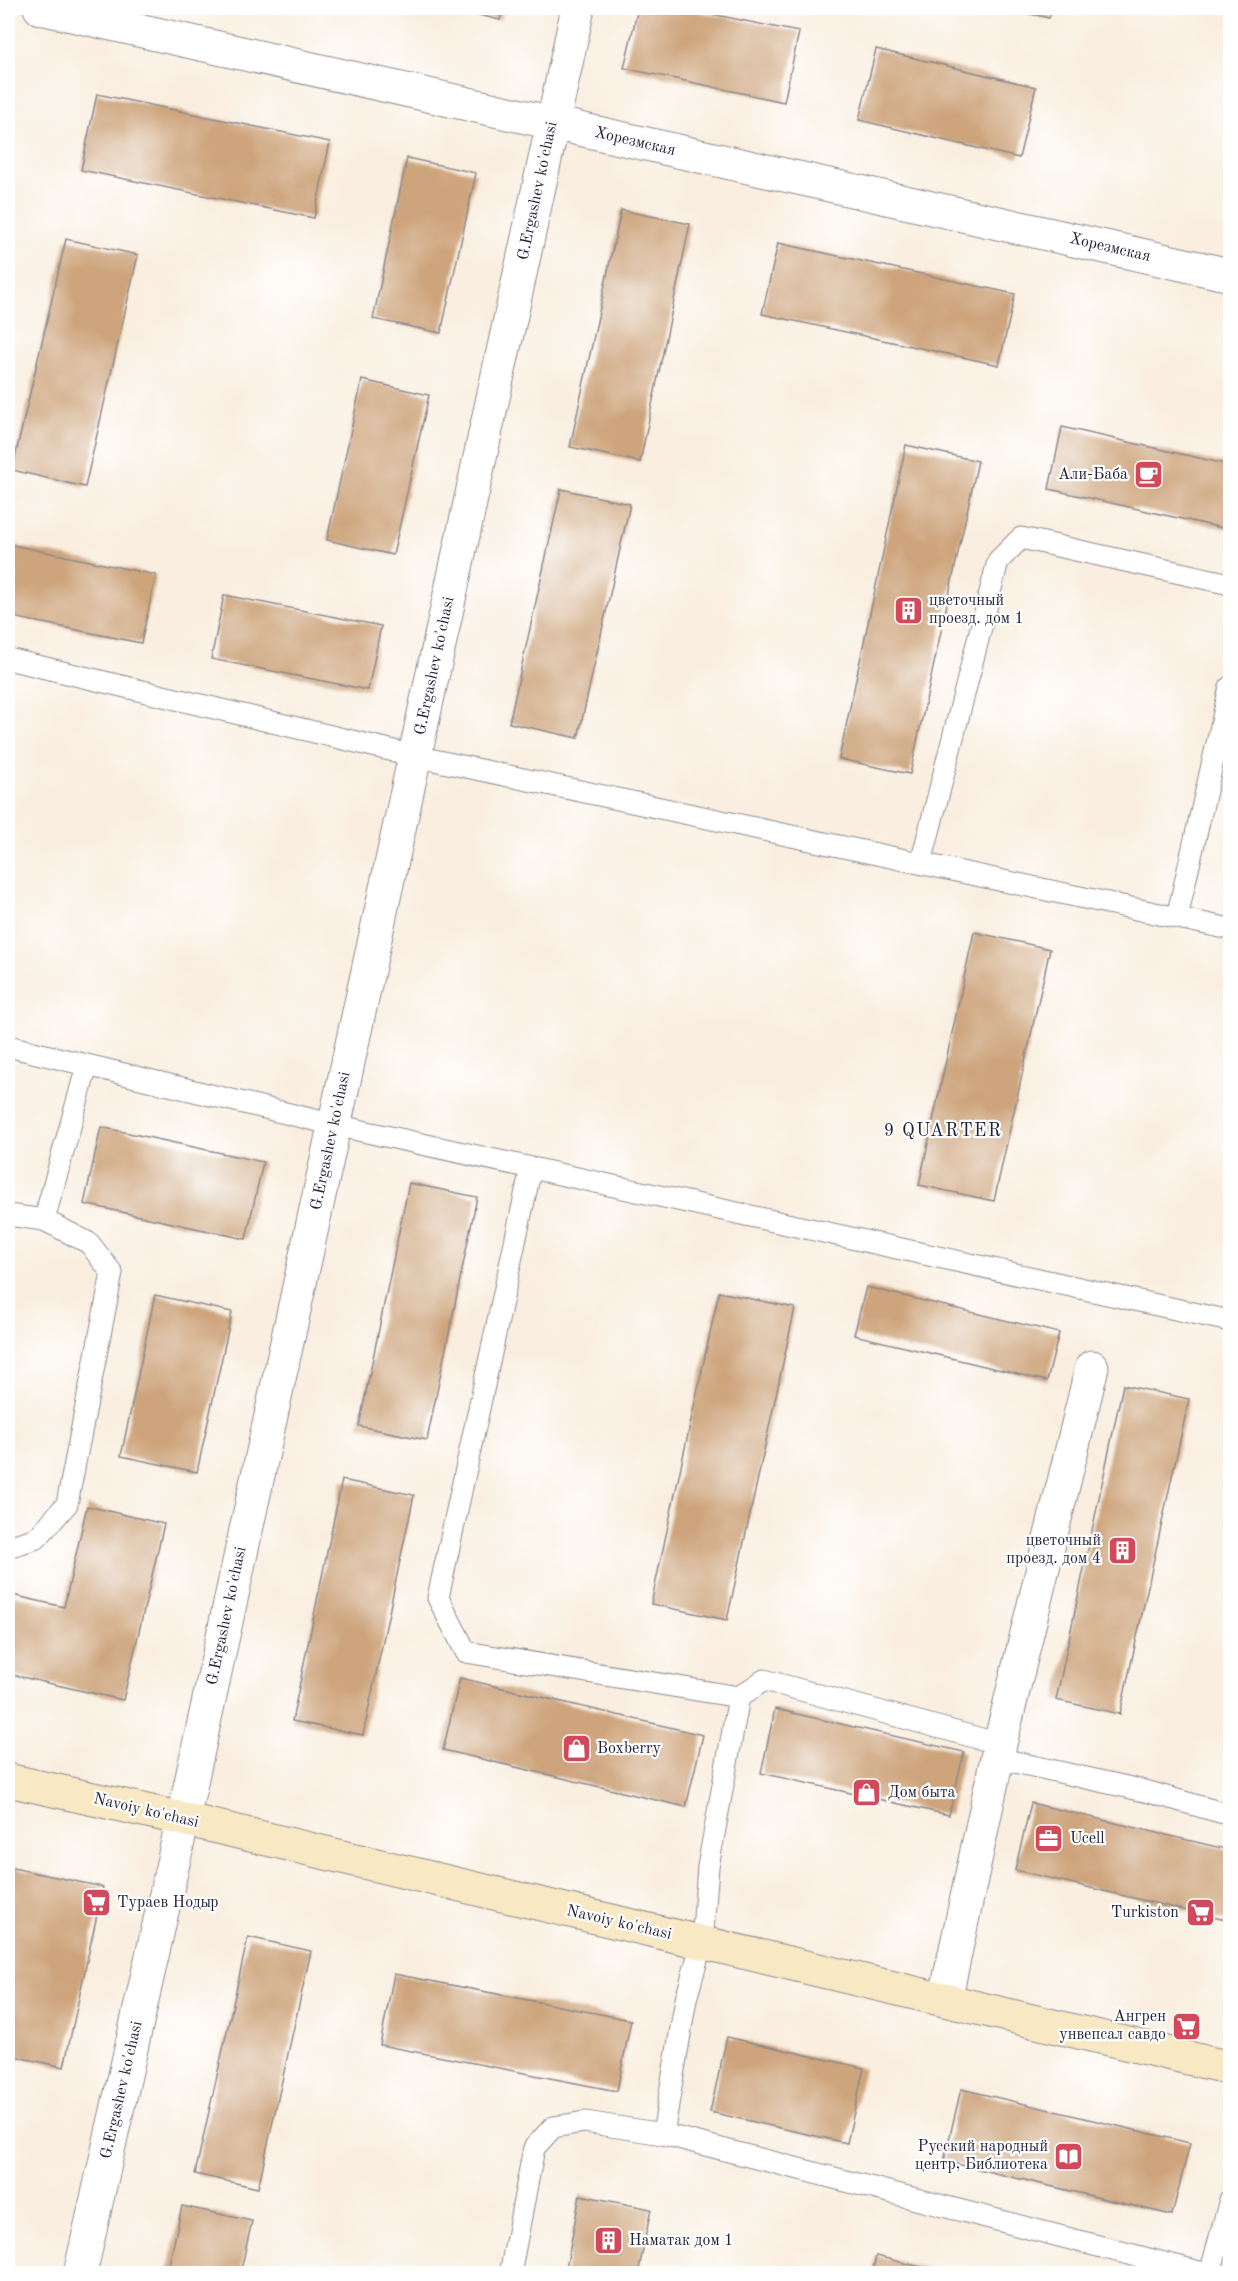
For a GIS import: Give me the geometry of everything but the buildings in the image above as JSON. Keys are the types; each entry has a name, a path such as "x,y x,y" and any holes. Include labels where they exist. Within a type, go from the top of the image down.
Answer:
{"main road":[{"name":"Navoiy ko'chasi","path":"8,1780 183,1819 1230,2068"}],"street":[{"name":"Хорезмская","path":"40,8 1230,274"},
{"name":"G.Ergashev ko'chasi","path":"80,2274 183,1819 578,8"},
{"path":"945,2000 999,1751 1092,1367"}],"lane":[{"path":"921,862 998,561 1020,537 1230,584"},
{"path":"8,659 415,756 1230,929"},
{"path":"1177,917 1230,687"},
{"path":"8,1046 334,1125 1230,1321"},
{"path":"44,1220 87,1066"},
{"path":"531,1168 438,1598 466,1652 739,1697 764,1680 999,1751 1230,1815"},
{"path":"8,1215 44,1220 89,1243 112,1273 67,1504 36,1538 8,1547"},
{"path":"663,2134 686,1999 702,1942 708,1868 739,1697"},
{"path":"510,2274 534,2148 553,2127 585,2122 663,2134 1208,2274 1230,2200"}],"place":[{"name":"Али-Баба","path":"1149,475"},
{"name":"цветочный проезд. дом 1","path":"908,610"},
{"name":"цветочный проезд. дом 4","path":"1122,1550"},
{"name":"Boxberry","path":"576,1749"},
{"name":"Дом быта","path":"867,1793"},
{"name":"Ucell","path":"1049,1839"},
{"name":"Тураев Нодыр","path":"96,1903"},
{"name":"Turkiston","path":"1200,1913"},
{"name":"Ангрен унвепсал савдо","path":"1187,2026"},
{"name":"Русский народный центр, Библиотека","path":"1069,2156"},
{"name":"Наматак дом 1","path":"608,2241"}],"district":[{"name":"9 QUARTER","path":"943,1131"}]}
